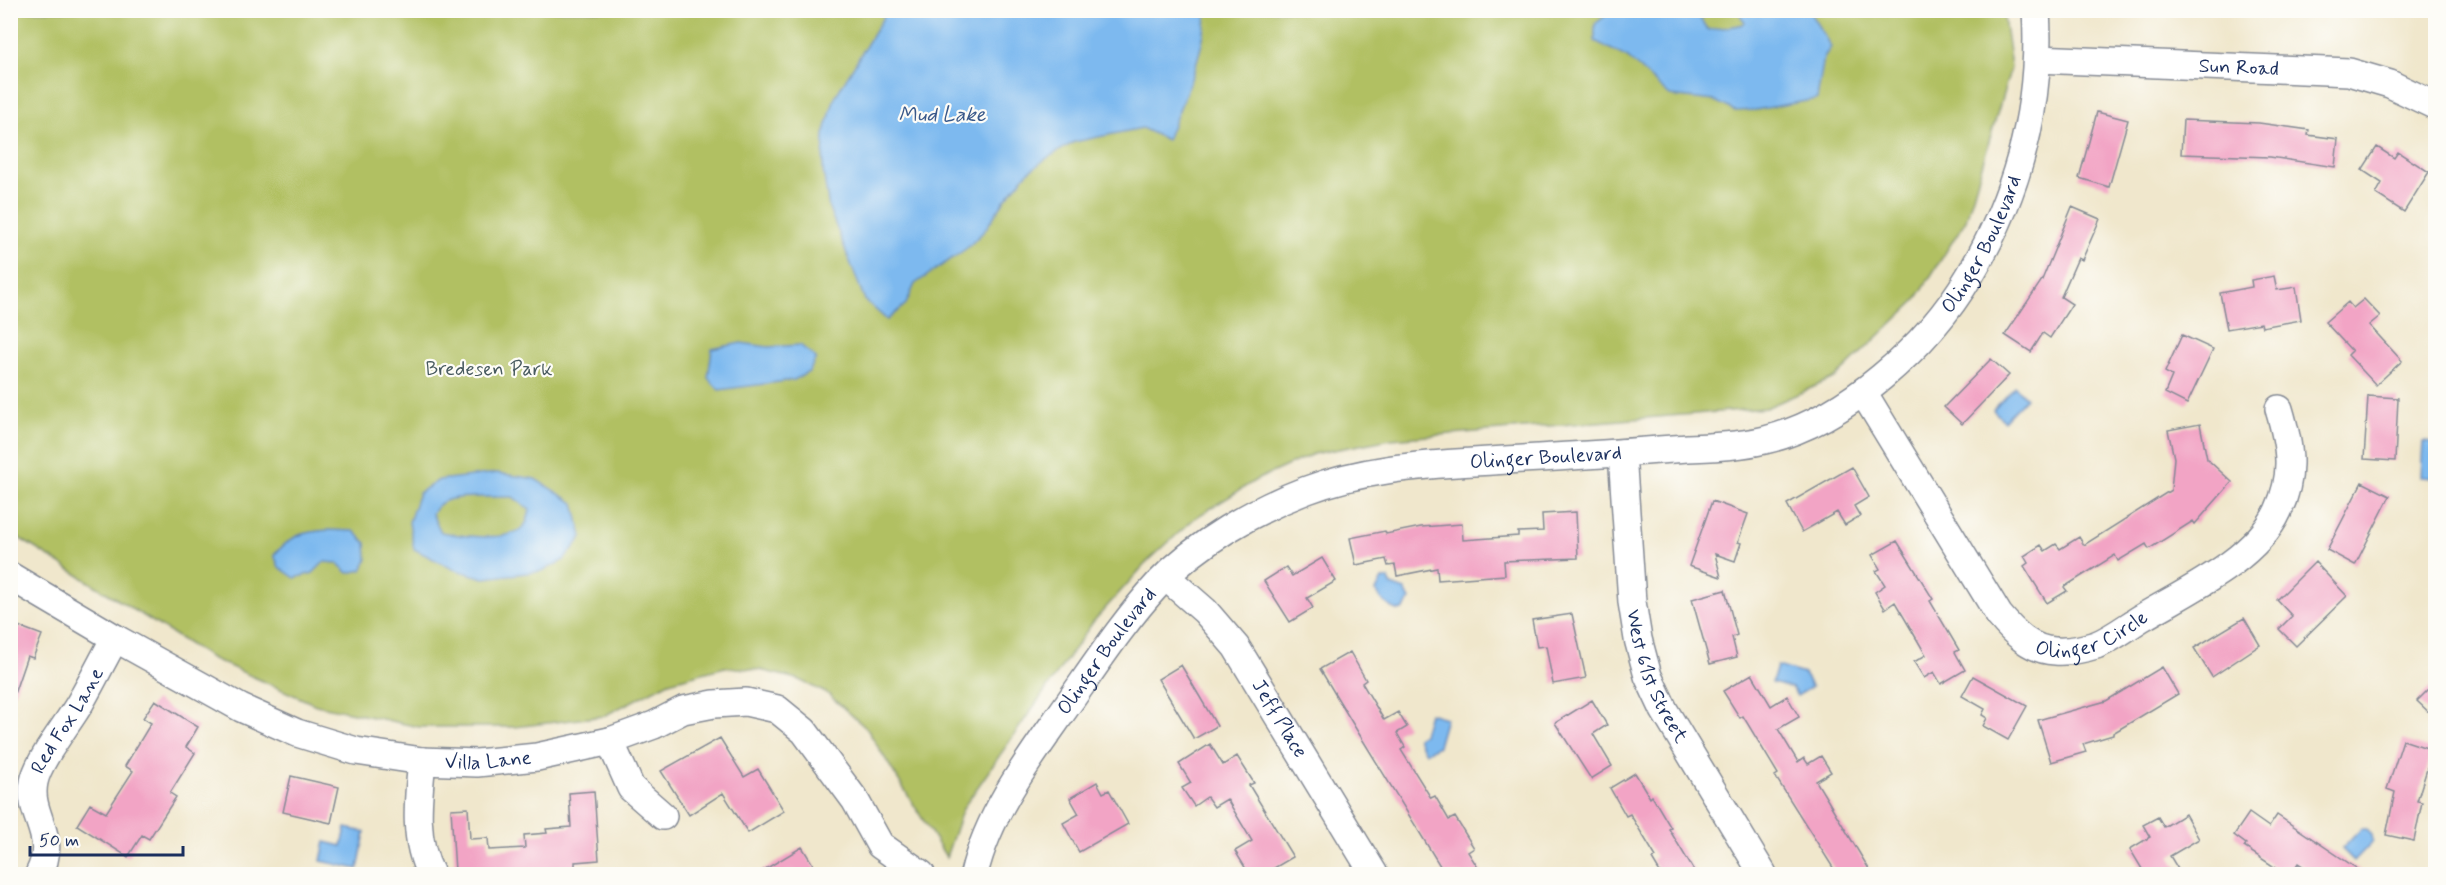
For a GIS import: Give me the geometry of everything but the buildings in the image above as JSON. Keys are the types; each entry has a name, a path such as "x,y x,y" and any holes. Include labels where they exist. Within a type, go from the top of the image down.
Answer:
{"street":[{"name":"Olinger Boulevard","path":"974,874 989,829 1022,771 1123,626 1166,577 1204,544 1255,514 1306,490 1362,474 1419,465 1622,453 1764,441 1807,426 1863,392 1924,336 1961,290 1990,240 2013,186 2029,129 2037,59 2036,10"},
{"name":"Sun Road","path":"2037,59 2349,72 2390,84 2436,106"},
{"name":"Olinger Circle","path":"1863,392 1999,615 2014,633 2032,645 2054,651 2078,650 2098,644 2208,578 2235,560 2259,539 2278,513 2291,462 2287,434 2279,409"},
{"name":"West 61st Street","path":"1622,453 1632,602 1638,639 1648,676 1664,710 1763,874"},
{"name":"Villa Lane","path":"10,576 115,638 242,708 297,733 356,751 422,761 477,763 537,757 610,741 654,725 682,710 714,704 746,702 777,709 804,731 855,800 880,845 921,874"},
{"name":"Jeff Place","path":"1166,577 1205,611 1236,646 1374,874"},
{"name":"Red Fox Lane","path":"39,874 45,863 47,840 34,801 34,782 42,764 115,638"},
{"path":"610,741 631,788 663,816"},
{"path":"422,761 417,809 422,858 431,874"}],"green space":[{"name":"Bredesen Park","path":"2003,10 2011,67 1966,220 1915,301 1836,377 1766,408 1391,439 1313,454 1256,480 1195,518 1147,562 1093,622 963,808 946,857 867,729 828,694 797,679 760,670 725,667 669,682 604,716 515,727 419,727 316,705 211,658 11,533 10,11"}],"water":[{"name":"Mud Lake","path":"887,11 1206,11 1198,59 1167,140 1142,128 1074,142 1047,158 1027,173 1006,198 985,230 967,248 915,284 906,304 887,320 865,300 829,208 823,170 824,135 835,97"},
{"path":"1612,11 1713,11 1700,19 1708,30 1745,23 1738,11 1809,11 1831,47 1824,57 1817,99 1756,110 1735,111 1715,101 1670,96 1628,58 1595,41 1595,24"},
{"path":"741,343 768,347 800,345 816,358 809,372 794,380 719,390 708,378 712,349"},
{"path":"2015,387 2026,398 2004,421 1993,410"},
{"path":"2423,442 2435,443 2435,478 2421,477"},
{"path":"497,473 535,479 574,503 582,537 564,560 542,571 484,578 453,569 414,549 409,522 419,493 439,480","holes":["513,497 530,510 526,523 520,530 510,534 487,537 441,532 432,514 440,504 451,499"]},
{"path":"328,530 354,531 366,543 367,560 362,570 348,573 337,563 324,562 313,573 295,578 279,567 274,555 286,543 304,534"},
{"path":"1382,579 1389,579 1391,585 1405,590 1410,600 1403,610 1391,607 1378,594 1376,591"},
{"path":"1777,666 1804,674 1812,687 1797,696 1792,688 1772,683"},
{"path":"1429,713 1446,718 1438,746 1425,753 1417,738 1423,734"},
{"path":"346,828 365,832 358,869 321,861 325,842 342,846"},
{"path":"2361,829 2366,829 2372,835 2373,841 2354,861 2342,849"}]}
